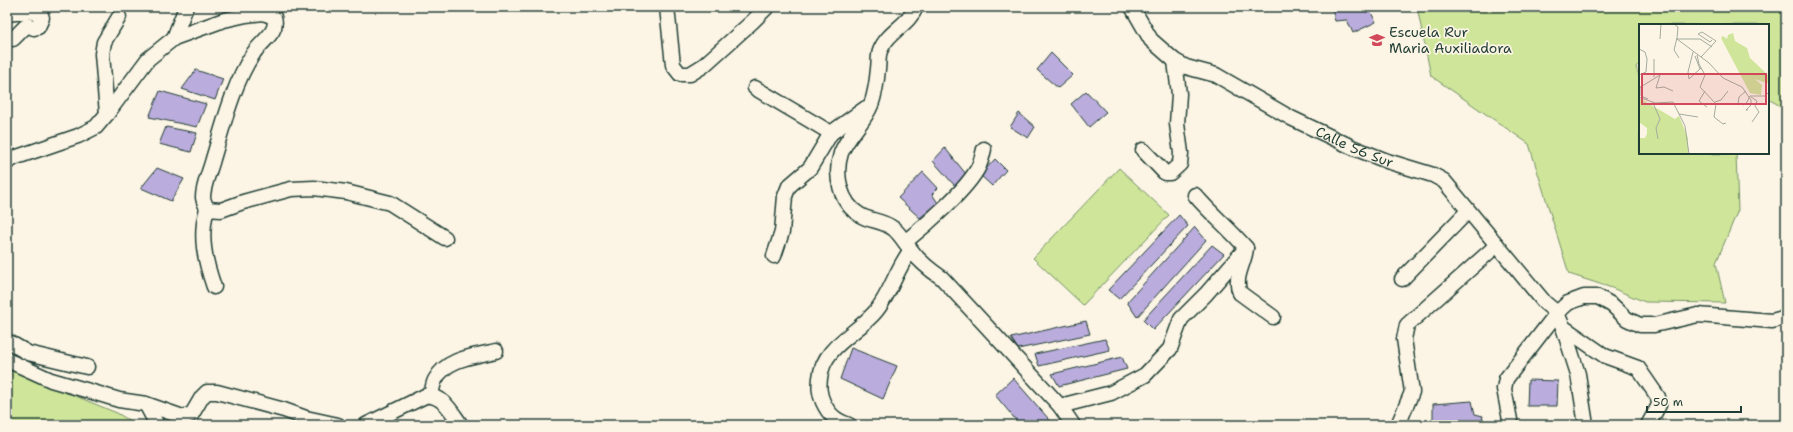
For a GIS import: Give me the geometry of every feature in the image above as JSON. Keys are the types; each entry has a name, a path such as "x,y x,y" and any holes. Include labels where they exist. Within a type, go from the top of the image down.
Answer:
{"street":[{"path":"174,38 186,7"},
{"path":"224,20 234,7"},
{"path":"667,7 673,65 680,74 690,74 703,66 767,7"},
{"path":"916,7 913,16 886,40 880,52 878,71 871,105 863,120 848,138 841,154 837,173 838,180 847,203 861,216 883,221 895,230 922,263 942,278 1060,406 1073,425"},
{"name":"Calle 56 Sur","path":"1132,7 1151,40 1186,67 1216,75 1291,118 1354,148 1387,161 1433,175 1444,181 1545,303 1556,313 1563,327 1578,374 1586,425"},
{"path":"7,14 39,9 42,18 38,27 34,28 27,25 13,39"},
{"path":"7,162 14,158 78,136 96,126 107,114 148,59 174,38 224,20 256,13 263,13 274,17 276,23 274,30 253,52 227,113 203,198 207,208 203,222 206,264 214,287"},
{"path":"107,114 102,54 104,42 120,17"},
{"path":"1143,150 1165,173 1170,173 1180,164 1181,153 1177,124 1179,94 1175,60"},
{"path":"755,88 831,133"},
{"path":"774,256 782,232 785,196 789,186 810,168 831,133 871,105"},
{"path":"849,425 838,421 826,408 819,392 821,372 830,352 875,312 887,294 908,246 918,232 962,189 979,167 984,149"},
{"path":"207,208 221,210 243,202 291,189 314,188 346,192 390,203 445,238"},
{"path":"1195,195 1246,248"},
{"path":"1402,279 1468,211"},
{"path":"1398,425 1412,392 1404,339 1407,325 1497,244"},
{"path":"1060,406 1111,393 1144,375 1170,349 1181,319 1206,294 1246,248"},
{"path":"1246,248 1245,256 1237,279 1237,286 1240,293 1273,317"},
{"path":"1511,425 1504,389 1506,379 1556,313 1568,303 1584,297 1598,297 1612,306 1627,319 1640,325 1654,325 1698,315 1772,321 1783,318 1786,315"},
{"path":"1563,327 1605,356 1638,368 1658,397 1659,405 1648,425"},
{"path":"7,341 28,353 87,367"},
{"path":"431,395 435,380 443,368 453,362 496,351"},
{"path":"7,360 50,380 119,400 146,404 183,417 192,414 202,397 207,392 217,392 276,408 303,421 338,425"},
{"path":"366,425 425,396 431,395 442,401 461,425"},
{"path":"146,404 158,425"}],"green space":[{"path":"1417,7 1786,7 1786,109 1769,100 1769,24 1639,24 1639,64 1636,67 1639,75 1639,154 1736,154 1738,210 1716,263 1725,303 1645,302 1612,288 1569,274 1529,144 1431,76"},
{"path":"1119,168 1169,215 1083,305 1033,258"},
{"path":"7,368 117,413 137,425 7,425"}],"building":[{"path":"1332,7 1368,7 1376,22 1353,33 1347,20 1335,21"},
{"path":"1051,53 1073,75 1058,88 1037,70"},
{"path":"196,70 223,79 215,100 182,89"},
{"path":"160,91 206,104 197,127 149,117"},
{"path":"1086,91 1106,112 1089,127 1071,104"},
{"path":"1019,113 1035,127 1028,138 1010,127"},
{"path":"166,127 197,133 191,152 159,144"},
{"path":"945,148 966,174 955,186 933,161"},
{"path":"995,159 1006,170 992,186 980,175"},
{"path":"157,168 184,179 171,201 141,188"},
{"path":"923,172 938,188 932,194 938,203 920,218 898,198"},
{"path":"1179,215 1188,226 1119,299 1108,290"},
{"path":"1195,227 1206,240 1137,317 1127,302"},
{"path":"1212,245 1224,254 1153,330 1143,320"},
{"path":"1086,321 1090,334 1018,349 1011,338"},
{"path":"1105,339 1110,350 1039,366 1035,354"},
{"path":"851,348 897,366 883,399 840,379"},
{"path":"1122,357 1127,369 1059,386 1052,374"},
{"path":"1013,378 1054,425 1020,425 995,395"},
{"path":"1528,380 1558,381 1557,406 1527,406"},
{"path":"1472,401 1475,414 1483,416 1481,425 1433,425 1433,404"}],"place":[{"name":"Escuela Rur Maria Auxiliadora","path":"1377,40"}]}
